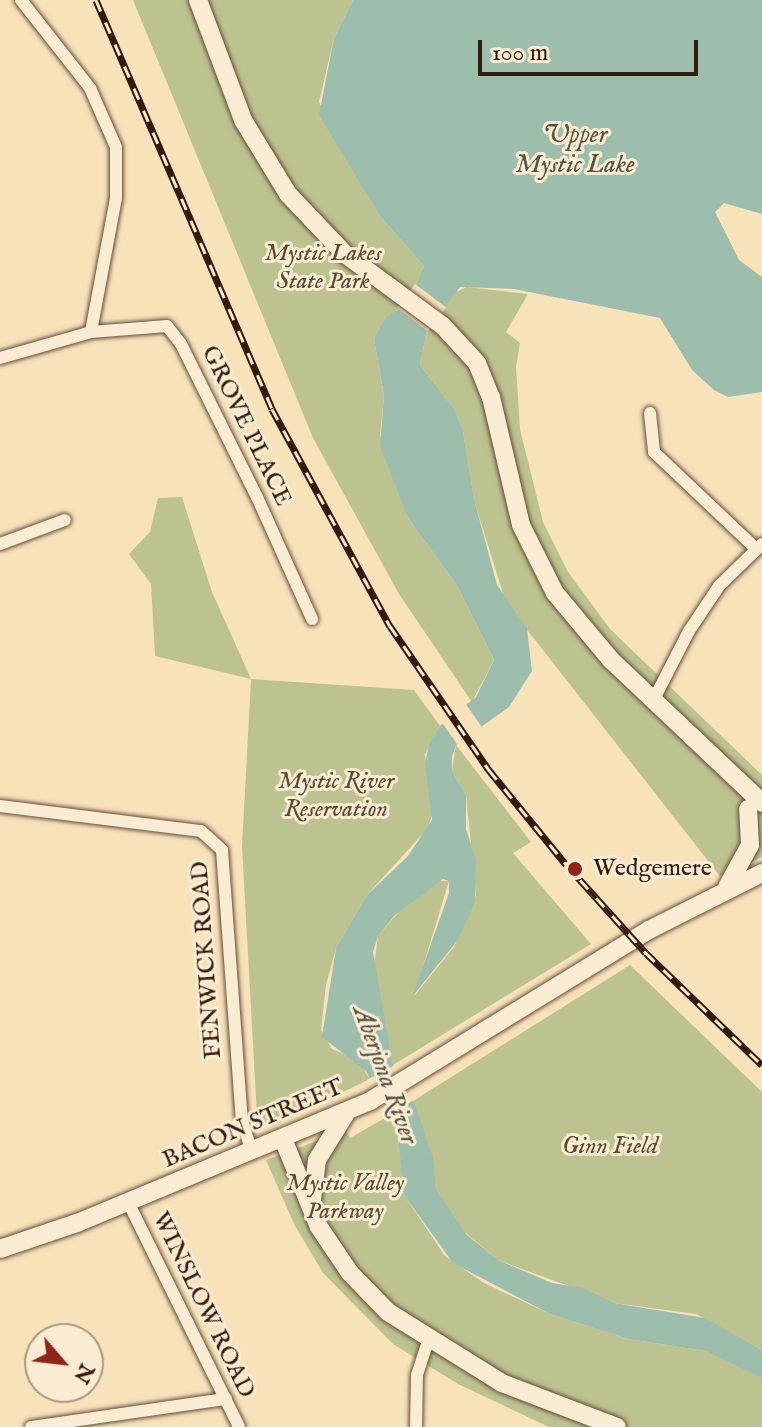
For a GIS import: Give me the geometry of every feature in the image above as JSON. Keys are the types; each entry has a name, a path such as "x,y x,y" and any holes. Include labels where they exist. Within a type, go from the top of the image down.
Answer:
{"main road":[{"path":"198,0 243,120 273,173 328,238 436,321 470,352 483,376 509,489 537,562 585,632 755,806 762,829"},
{"path":"722,892 748,852 755,806"},
{"name":"BACON STREET","path":"0,1249 128,1202 370,1101 635,938 762,873"},
{"path":"311,1213 317,1160 348,1111"},
{"path":"283,1139 311,1213 366,1291 428,1341 521,1392 617,1427"}],"street":[{"path":"21,0 90,88 116,147 116,198 91,332"},
{"name":"GROVE PLACE","path":"0,358 91,332 161,323 173,332 312,619"},
{"path":"650,413 654,452 759,546 719,586 689,631 653,701"},
{"path":"0,544 65,520"},
{"name":"FENWICK ROAD","path":"0,806 201,831 222,850 242,1120 252,1152"},
{"name":"WINSLOW ROAD","path":"128,1202 239,1427"},
{"path":"416,1427 417,1375 428,1341"},
{"path":"31,1427 226,1399"}],"green space":[{"name":"Mystic Lakes State Park","path":"133,0 353,0 334,38 319,102 380,216 424,266 418,284 374,339 384,396 380,435 408,518 456,584 494,660 472,702 399,594 313,438"},
{"path":"467,287 528,294 506,332 520,343 516,367 520,429 543,522 568,572 610,629 762,775 762,857 720,876 506,603 474,500 463,431 455,410 420,365 427,330 453,293"},
{"path":"182,497 212,592 251,679 155,656 151,584 129,554 150,532 158,498"},
{"name":"Mystic River Reservation","path":"251,679 414,690 440,726 425,754 433,811 428,828 367,895 336,948 326,985 321,1030 332,1049 358,1060 370,1079 271,1127 257,1116 242,847"},
{"path":"456,745 531,842 513,853 591,944 393,1065 374,965 378,936 403,907 439,881 449,881 414,996 454,947 476,895 466,795 452,771"},
{"name":"Ginn Field","path":"630,965 762,1092 762,1350 696,1314 614,1303 498,1260 460,1228 436,1189 431,1151 413,1101"},
{"name":"Mystic Valley Parkway","path":"390,1115 400,1142 404,1195 445,1256 484,1283 550,1314 628,1339 706,1351 750,1369 762,1378 762,1427 549,1427 458,1384 393,1344 323,1273 294,1224 266,1160 346,1130 350,1138"}],"water":[{"name":"Upper Mystic Lake","path":"353,0 762,0 762,214 724,203 715,212 739,260 762,277 762,392 728,397 714,390 692,370 660,318 514,289 460,287 427,330 420,365 455,410 463,431 474,499 497,585 527,629 532,671 509,707 456,745 452,757 452,771 466,795 466,829 476,860 475,902 458,940 412,997 449,893 449,881 443,879 395,915 378,936 373,952 393,1065 416,1107 433,1157 436,1189 466,1234 498,1260 552,1283 583,1288 614,1303 705,1318 762,1350 762,1378 706,1351 628,1339 550,1314 453,1263 404,1195 398,1134 366,1071 322,1037 336,948 367,895 408,856 432,820 425,764 429,744 440,726 476,697 494,660 456,584 408,518 380,446 384,396 374,339 386,317 398,310 417,284 424,266 380,216 319,115 334,38"}],"pier":[{"path":"415,284 446,307 428,331 397,308"},
{"path":"465,703 484,730 459,747 440,720"},
{"path":"397,1064 416,1099 386,1115 367,1080"}],"railway":[{"path":"96,0 272,409 390,626 489,770 564,862 646,953 762,1065"}],"place":[{"name":"Wedgemere","path":"575,869"}],"water label":[{"name":"Aberjona River","path":"385,1075"}]}
